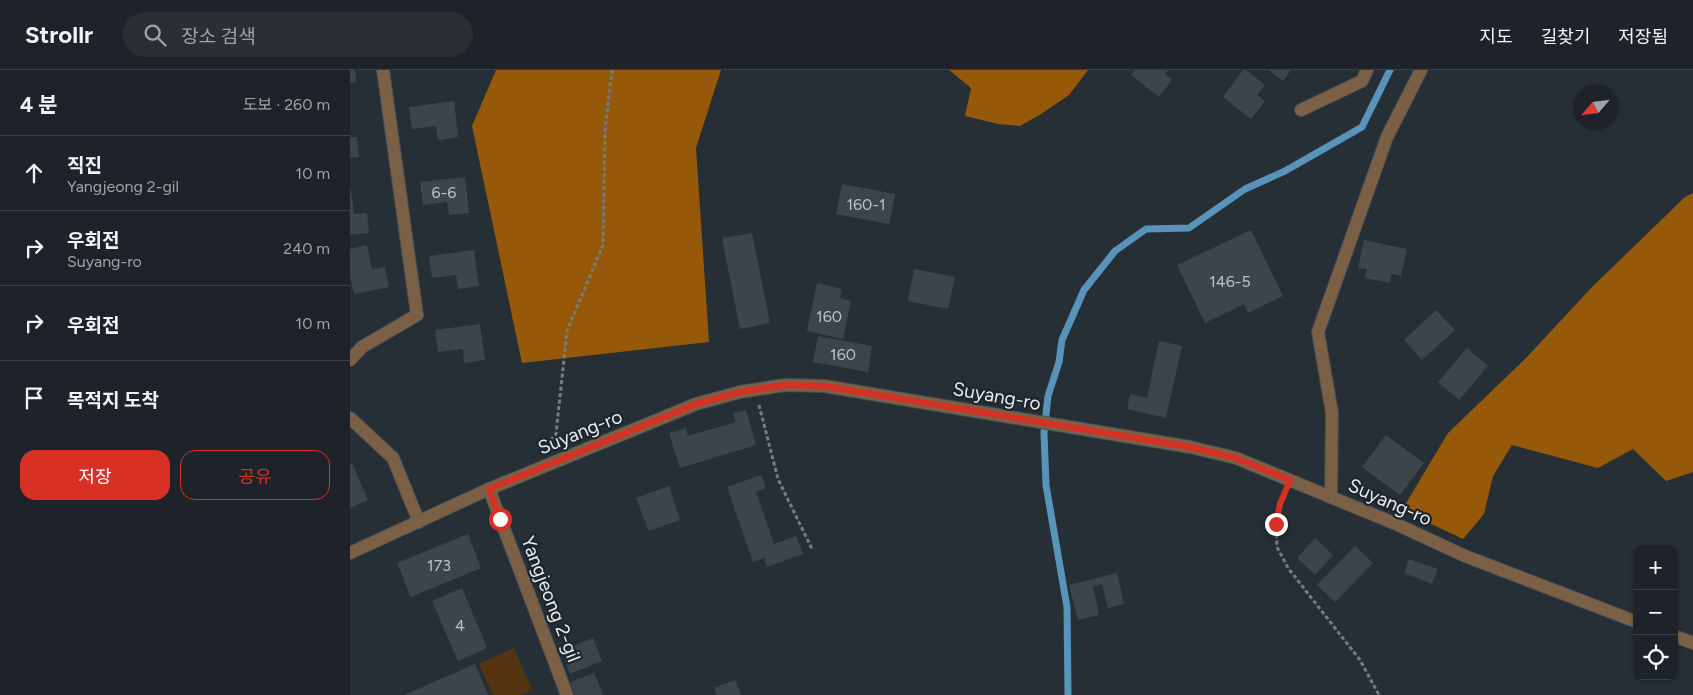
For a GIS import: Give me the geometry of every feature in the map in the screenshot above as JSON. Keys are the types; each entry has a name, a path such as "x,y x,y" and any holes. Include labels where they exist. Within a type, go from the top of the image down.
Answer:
{"street":[{"path":"350,360 362,347 417,315 383,70"},
{"path":"1301,110 1362,81 1367,70"},
{"path":"1331,497 1332,412 1318,332 1387,137 1421,70"},
{"name":"Suyang-ro","path":"350,552 489,489 696,404 785,385 824,386 1190,447 1236,458 1396,524 1465,556 1633,620"},
{"path":"350,418 393,458 419,522"},
{"name":"Yangjeong 2-gil","path":"489,489 567,695"},
{"path":"1678,637 1693,643"}],"path":[{"path":"541,452 556,434 567,331 603,245 605,130 612,70"},
{"path":"755,390 778,479 812,549"},
{"path":"1290,480 1280,504 1276,524 1277,547 1288,568 1360,660 1379,695"}],"shaded area":[{"path":"496,70 721,70 696,148 709,342 522,363 472,126"},
{"path":"949,70 1088,70 1069,95 1020,126 998,124 965,116 971,88"},
{"path":"1693,193 1693,472 1666,481 1633,449 1598,468 1512,445 1493,476 1484,514 1463,539 1402,510 1448,433 1527,357 1592,287 1685,197"},
{"path":"514,648 532,690 521,695 493,695 479,664"}],"building":[{"path":"350,70 355,70 356,82 350,83"},
{"path":"1135,70 1168,70 1165,74 1172,80 1159,97 1131,75"},
{"path":"1243,70 1246,70 1265,85 1257,95 1265,101 1251,119 1223,97"},
{"path":"1269,70 1291,70 1283,81"},
{"path":"454,101 458,137 438,140 436,126 412,129 409,107"},
{"path":"350,137 357,137 359,157 350,158"},
{"path":"465,177 469,213 449,215 447,202 423,205 420,182"},
{"path":"842,184 895,194 889,224 836,214"},
{"path":"350,190 354,214 367,213 369,233 350,235"},
{"path":"1251,230 1283,296 1248,313 1244,304 1205,323 1177,265"},
{"path":"752,233 770,323 740,329 722,238"},
{"path":"1364,240 1407,249 1401,276 1391,274 1390,283 1365,278 1367,269 1358,268"},
{"path":"367,245 372,269 385,267 389,287 354,294 350,277 350,249"},
{"path":"474,250 479,286 458,289 456,275 432,278 429,256"},
{"path":"914,269 955,277 948,309 908,301"},
{"path":"817,283 842,289 840,298 851,301 843,339 807,331"},
{"path":"1436,310 1455,330 1422,360 1404,340"},
{"path":"480,324 485,360 464,363 463,349 438,352 435,330"},
{"path":"818,336 872,346 868,372 813,362"},
{"path":"1159,341 1182,346 1166,418 1127,409 1130,394 1147,398"},
{"path":"1467,348 1488,366 1459,400 1438,382"},
{"path":"746,410 756,445 680,468 669,433 686,428 688,436 736,422 733,413"},
{"path":"1386,435 1424,463 1400,495 1362,467"},
{"path":"352,463 368,500 350,508 350,464"},
{"path":"761,475 766,488 756,492 774,544 796,536 803,554 767,567 764,558 753,562 727,487"},
{"path":"669,486 680,520 649,531 636,498"},
{"path":"468,534 481,568 411,597 397,563"},
{"path":"1315,538 1333,555 1315,575 1297,558"},
{"path":"1355,546 1373,563 1335,602 1317,585"},
{"path":"1409,559 1438,569 1432,584 1404,573"},
{"path":"1117,573 1124,604 1108,608 1102,584 1093,586 1099,615 1078,620 1069,585"},
{"path":"462,588 487,648 458,661 432,601"},
{"path":"593,638 602,661 570,674 561,651"},
{"path":"475,664 488,695 404,695"},
{"path":"594,673 603,695 575,695 570,682"},
{"path":"735,680 741,695 717,695 714,688"}],"waterway":[{"path":"1068,695 1067,607 1046,485 1044,433 1048,396 1059,362 1062,340 1084,290 1115,251 1146,229 1189,228 1245,189 1285,171 1362,127 1390,70"}],"route":[{"path":"500,519 489,489 696,404 740,392 785,385 824,386 1190,447 1236,458 1290,480 1280,504 1276,524"}]}
